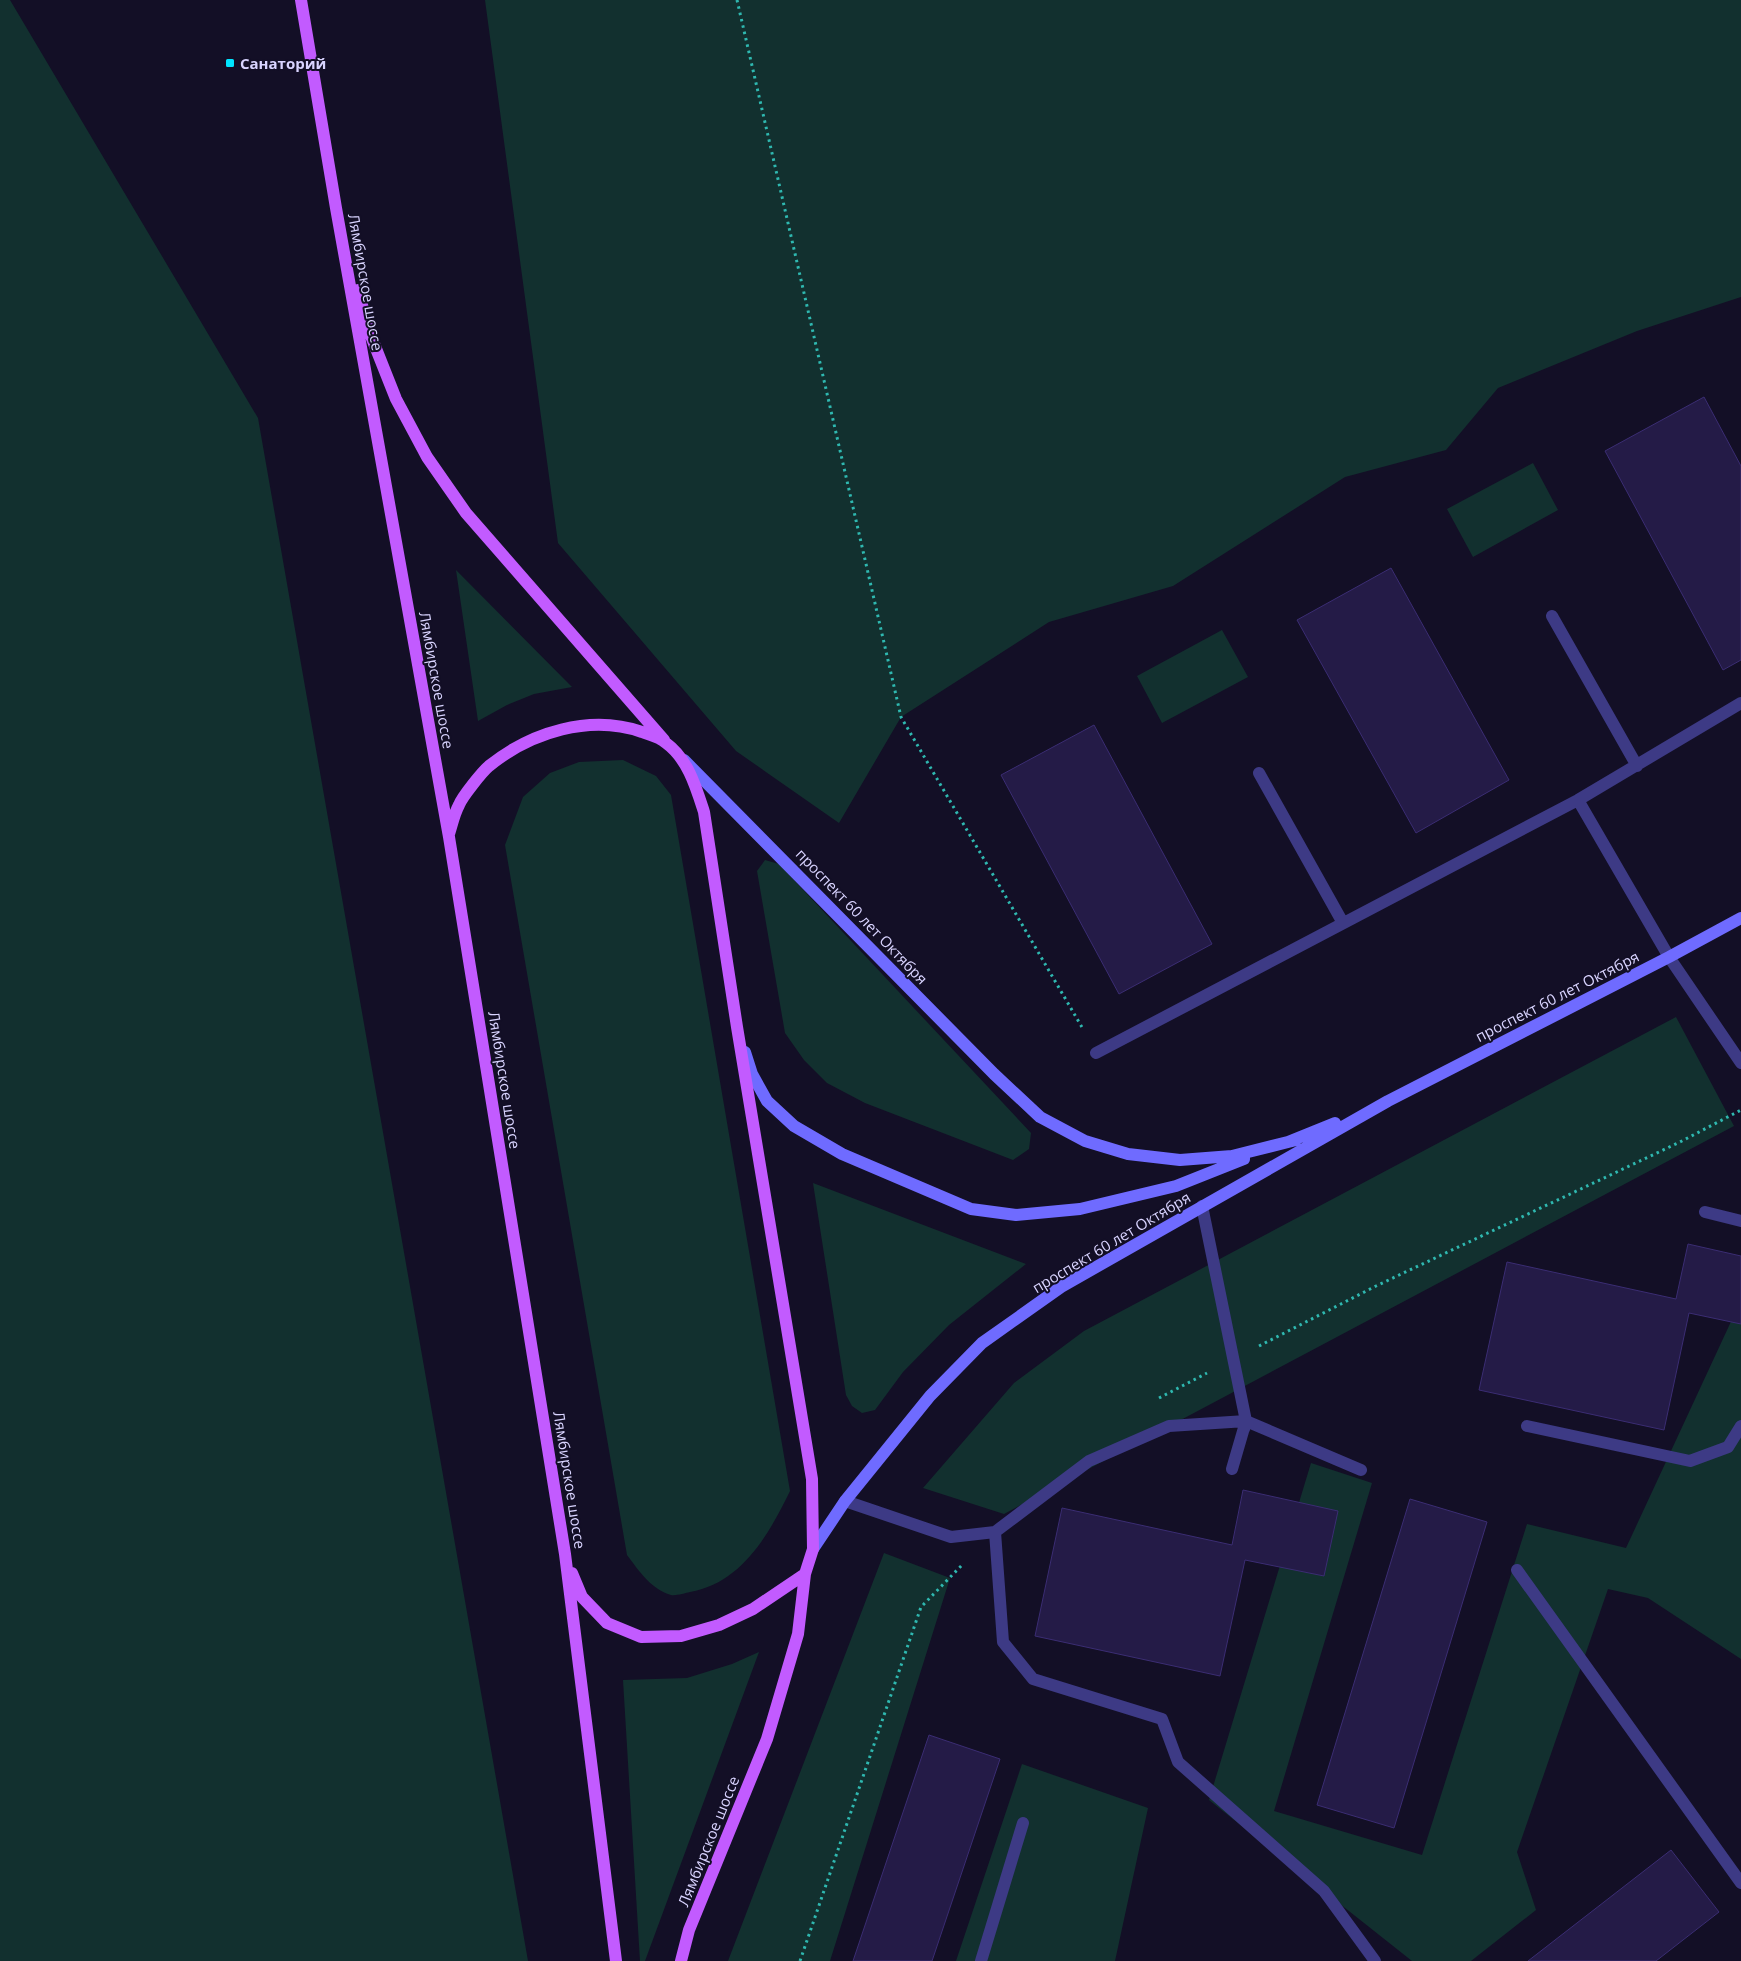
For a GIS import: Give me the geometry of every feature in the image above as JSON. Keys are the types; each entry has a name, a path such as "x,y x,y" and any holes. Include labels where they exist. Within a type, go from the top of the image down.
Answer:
{"main road":[{"name":"Лямбирское шоссе","path":"301,0 336,208 449,837 565,1554 616,1961"},
{"name":"Лямбирское шоссе","path":"336,208 369,330 396,399 428,458 466,513 665,742"},
{"name":"проспект 60 лет Октября","path":"449,837 459,805 488,767 517,747 553,731 590,724 625,726 665,742 678,753 994,1074 1040,1116 1085,1141 1128,1154 1180,1160 1232,1156 1296,1140"},
{"name":"Лямбирское шоссе","path":"678,753 693,778 704,812 737,1027 812,1479 813,1549 805,1574 798,1634 767,1740 689,1930 681,1961"},
{"name":"проспект 60 лет Октября","path":"813,1549 845,1501 930,1396 982,1343 1062,1286 1388,1101 1741,918"},
{"name":"проспект 60 лет Октября","path":"737,1027 752,1074 767,1101 794,1126 842,1154 971,1208 1016,1215 1080,1209 1176,1186 1296,1140 1388,1101"},
{"path":"565,1554 582,1597 606,1624 641,1637 681,1636 719,1625 753,1609 805,1574"}],"lane":[{"path":"1552,616 1637,766"},
{"path":"1096,1053 1578,800 1741,703"},
{"path":"1259,773 1343,923"},
{"path":"1578,800 1669,957 1741,1063"},
{"path":"1202,1206 1235,1358 1246,1421 1232,1469"},
{"path":"1706,1212 1741,1221"},
{"path":"845,1501 951,1537 995,1532 1089,1461 1169,1426 1246,1421 1361,1470"},
{"path":"1527,1426 1690,1461 1728,1447 1741,1426"},
{"path":"995,1532 1003,1642 1033,1679 1162,1719 1178,1762 1324,1891 1376,1961"},
{"path":"1517,1570 1741,1883"},
{"path":"981,1961 1022,1823"}],"path":[{"path":"737,0 901,717 1096,1053"},
{"path":"1158,1398 1376,1286 1680,1142 1741,1110"},
{"path":"800,1961 921,1607 995,1532"}],"green space":[{"path":"0,0 10,0 258,418 528,1961 0,1961"},
{"path":"485,0 1741,0 1741,297 1637,331 1498,388 1446,450 1345,477 1173,586 1049,622 901,717 839,823 736,751 558,543"},
{"path":"1533,463 1558,510 1473,557 1447,509"},
{"path":"456,570 572,687 534,694 507,705 478,721"},
{"path":"1222,630 1248,677 1162,723 1137,676"},
{"path":"623,760 656,776 671,795 790,1491 763,1539 739,1567 725,1578 708,1587 675,1595 664,1592 651,1584 627,1555 505,845 523,797 550,773 579,762"},
{"path":"765,860 779,864 1031,1133 1029,1149 1013,1160 865,1103 827,1083 804,1060 785,1033 757,871"},
{"path":"1676,1017 1734,1126 1004,1514 923,1488 1014,1383 1084,1331"},
{"path":"813,1183 1026,1264 949,1325 903,1372 875,1410 862,1413 852,1406 846,1395"},
{"path":"1741,1300 1741,1659 1648,1598 1608,1589 1517,1852 1536,1910 1471,1961 1412,1961 1209,1800 1311,1463 1372,1483 1274,1811 1422,1855 1527,1524 1626,1548"},
{"path":"884,1553 950,1578 830,1961 728,1961"},
{"path":"759,1652 645,1961 640,1961 623,1680 687,1678 732,1664"},
{"path":"1022,1764 1148,1808 1115,1961 956,1961"}],"building":[{"path":"1704,397 1741,466 1741,660 1723,670 1605,451"},
{"path":"1391,568 1509,780 1416,833 1297,620"},
{"path":"1094,725 1212,944 1119,994 1001,775"},
{"path":"1688,1244 1741,1256 1741,1324 1689,1313 1664,1430 1479,1390 1507,1262 1676,1299"},
{"path":"1243,1490 1338,1511 1324,1576 1245,1560 1220,1676 1035,1636 1062,1508 1232,1545"},
{"path":"1410,1499 1487,1522 1394,1828 1317,1805"},
{"path":"929,1735 1000,1759 932,1961 853,1961"},
{"path":"1671,1850 1719,1912 1656,1961 1528,1961"}],"place":[{"name":"Санаторий","path":"230,63"}]}
